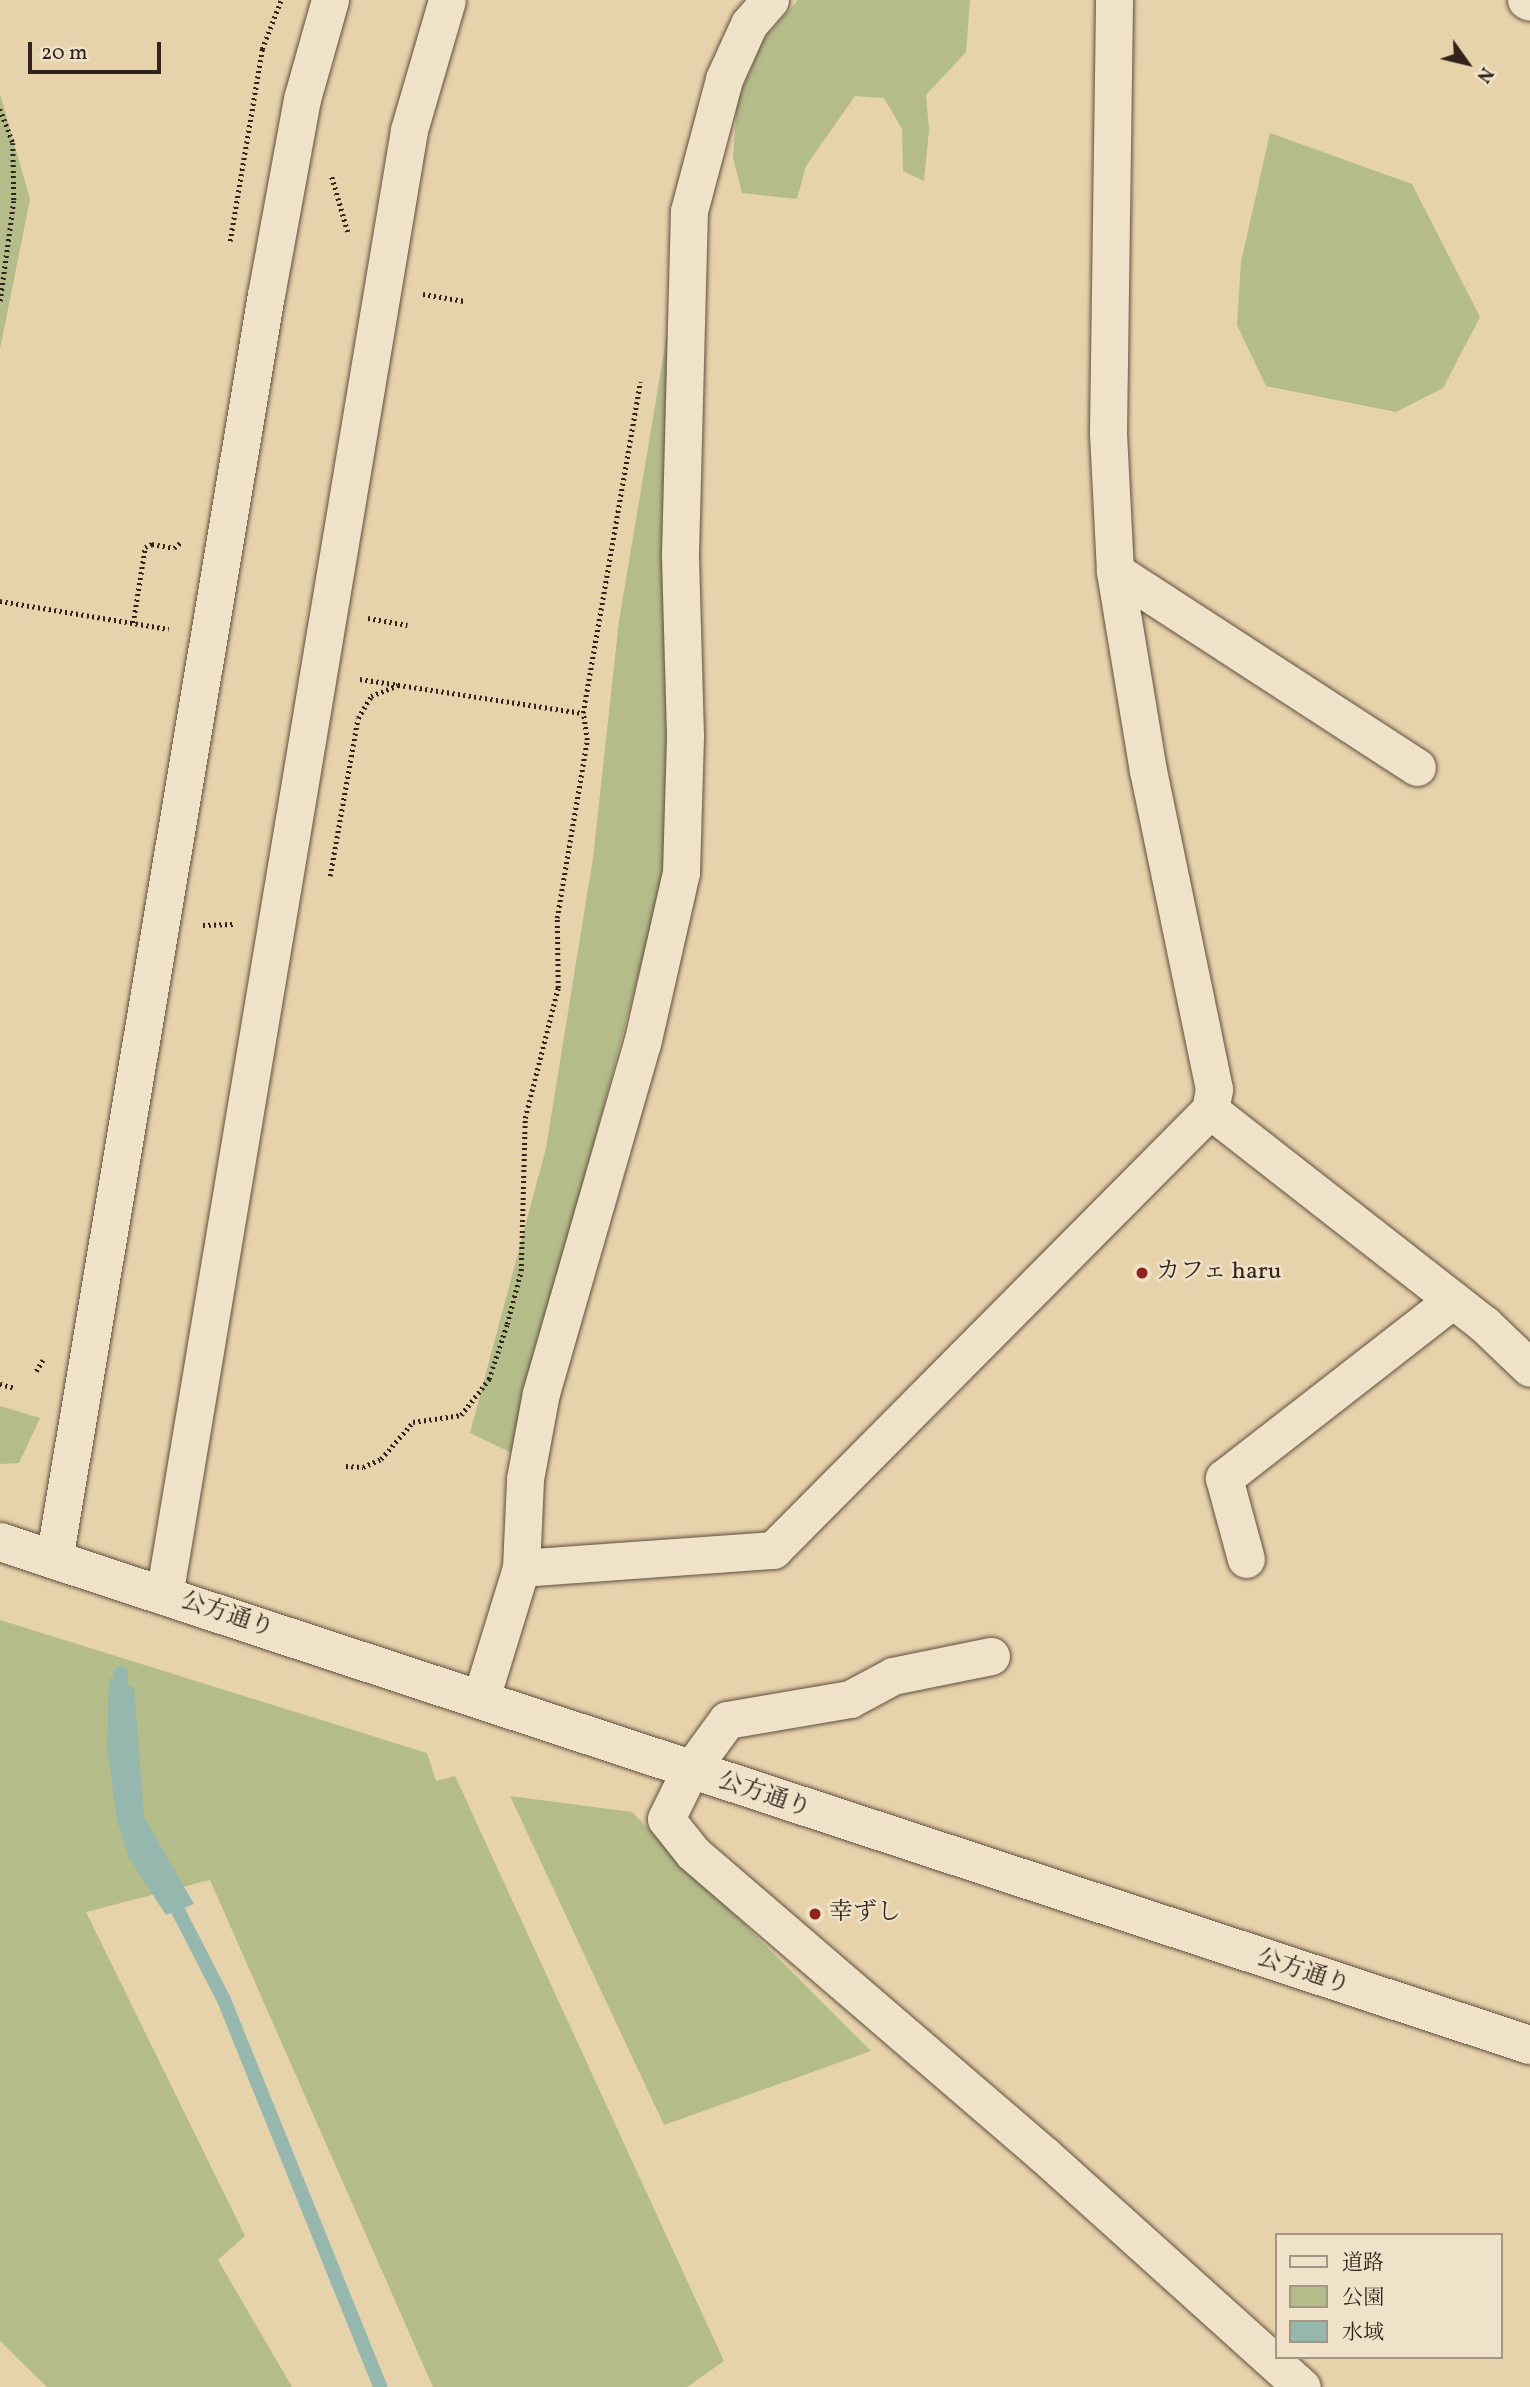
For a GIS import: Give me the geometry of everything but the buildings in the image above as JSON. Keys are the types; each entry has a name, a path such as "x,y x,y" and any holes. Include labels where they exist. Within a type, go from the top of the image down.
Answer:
{"street":[{"path":"54,1560 266,295 302,99 330,0"},
{"path":"164,1596 321,673 409,130 447,0"},
{"path":"481,1698 521,1567 525,1479 541,1393 642,1044 681,872 685,736 680,553 689,211 724,79 749,24 771,0"},
{"path":"521,1567 773,1550 1210,1110 1214,1089 1148,771 1115,571 1108,433 1114,0"},
{"path":"1115,571 1417,767"},
{"path":"1210,1110 1453,1300 1530,1368"},
{"path":"1246,1559 1224,1478 1453,1300"},
{"name":"公方通り","path":"0,1542 481,1698 689,1772 1530,2045"},
{"path":"991,1656 893,1676 850,1699 727,1720 689,1772 666,1819 693,1853 1044,2155 1303,2387"}],"path":[{"path":"228,256 262,49 281,0"},
{"path":"0,109 13,143 14,201 0,304"},
{"path":"330,170 348,233 346,247"},
{"path":"346,1466 363,1467 381,1459 413,1422 461,1415 489,1379 507,1324 521,1271 525,1118 558,988 557,918 585,752 583,713 642,372"},
{"path":"134,623 145,547 174,548 182,531"},
{"path":"0,601 169,629 167,643"},
{"path":"321,673 583,713"},
{"path":"202,936 204,922 233,926 235,912"},
{"path":"36,1371 48,1353"},
{"path":"0,1384 15,1388"}],"green space":[{"path":"798,0 970,0 966,52 926,95 929,130 924,181 903,171 902,129 884,98 855,96 806,166 797,199 742,193 733,158 737,102 762,41"},
{"path":"0,94 30,199 0,349"},
{"path":"1270,133 1412,184 1480,317 1443,388 1396,412 1266,386 1237,325 1241,262"},
{"path":"668,328 668,863 512,1453 470,1433 546,1148 593,858 619,621"},
{"path":"0,1406 40,1418 19,1463 0,1464"},
{"path":"0,1620 427,1753 436,1781 455,1776 724,2361 687,2387 433,2387 210,1880 86,1912 245,2236 218,2260 292,2387 47,2387 0,2341"},
{"path":"510,1796 632,1812 871,2051 664,2125"}],"water":[{"path":"109,1678 134,1688 144,1817 194,1904 166,1915 129,1858 117,1820 107,1746"}],"waterway":[{"path":"121,1673 121,1702"},
{"path":"169,1893 224,2000 380,2387"}],"place":[{"name":"カフェ haru","path":"1142,1273"},
{"name":"幸ずし","path":"815,1914"}]}
